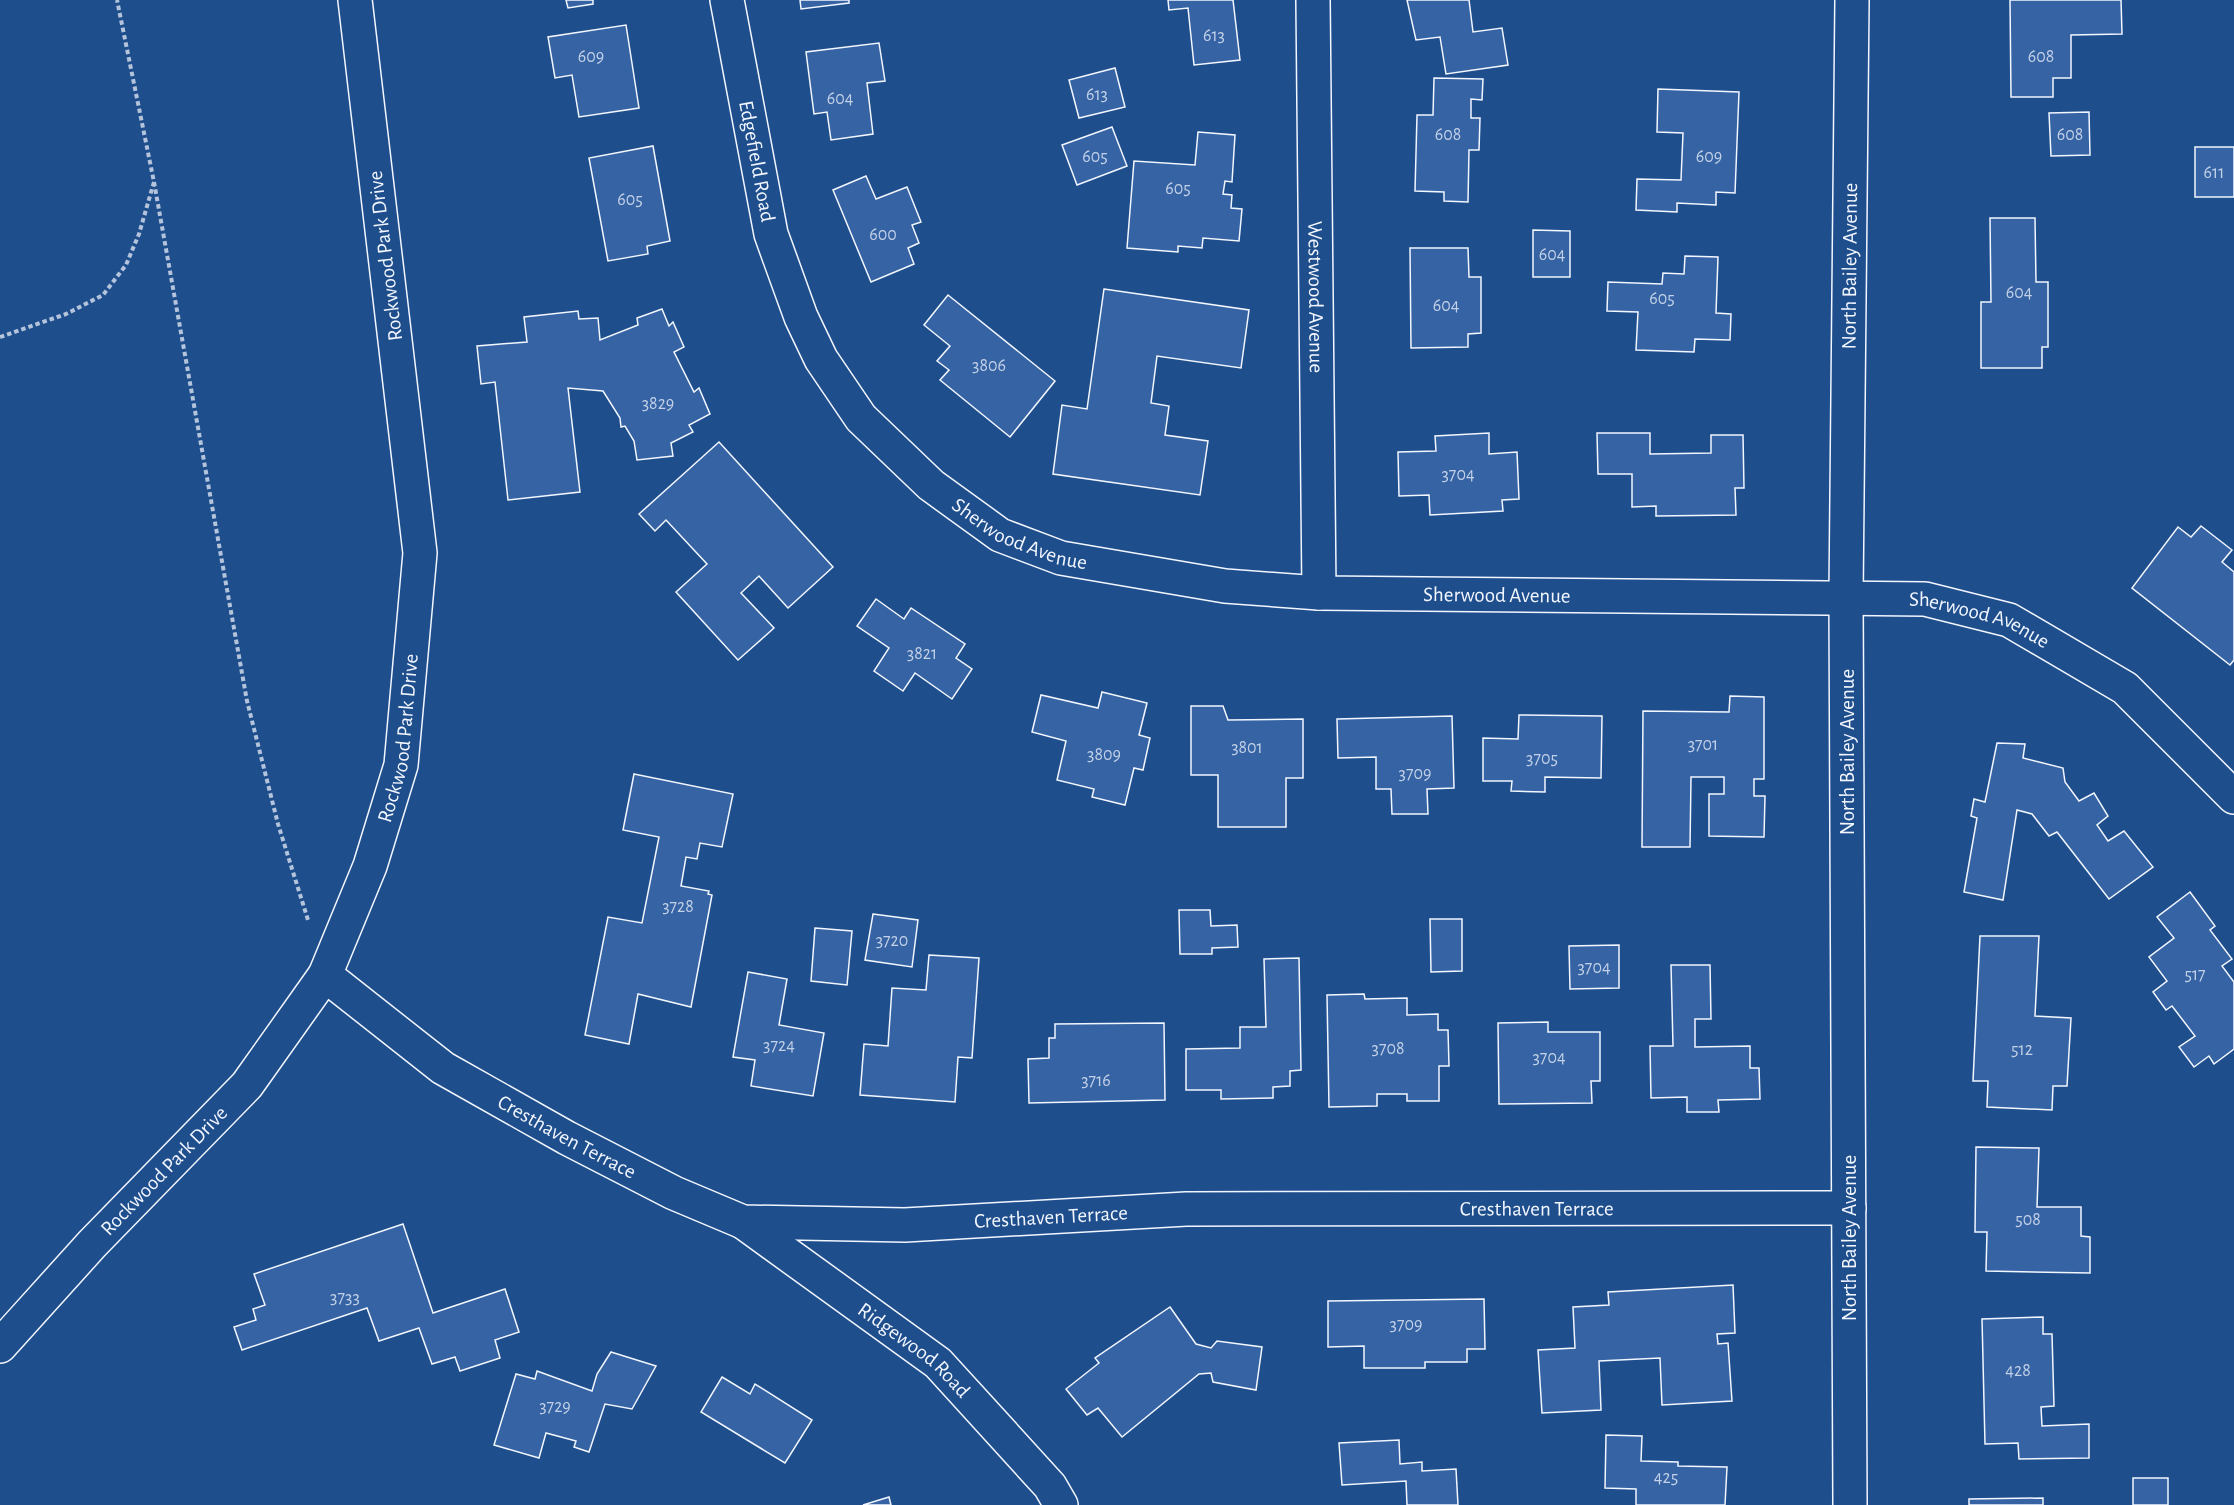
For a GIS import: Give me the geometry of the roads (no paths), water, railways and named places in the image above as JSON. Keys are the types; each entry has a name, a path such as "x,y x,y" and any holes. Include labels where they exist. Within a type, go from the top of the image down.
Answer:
{"street":[{"name":"Rockwood Park Drive","path":"0,1346 92,1244 247,1085 326,975 370,866 401,765 420,553 355,0"},
{"name":"Edgefield Road","path":"727,0 771,234 801,317"},
{"name":"Westwood Avenue","path":"1313,0 1319,593"},
{"name":"North Bailey Avenue","path":"1850,1505 1846,597 1852,0"},
{"name":"Sherwood Avenue","path":"801,317 821,359 861,418 931,485 1000,535 1061,558 1225,586 1319,593 1925,599 2009,620 2125,688 2234,797"},
{"name":"Cresthaven Terrace","path":"326,975 443,1068 674,1193 743,1222 905,1225 1186,1209 1849,1208"},
{"name":"Ridgewood Road","path":"743,1222 938,1363 1050,1486 1061,1505"}]}
